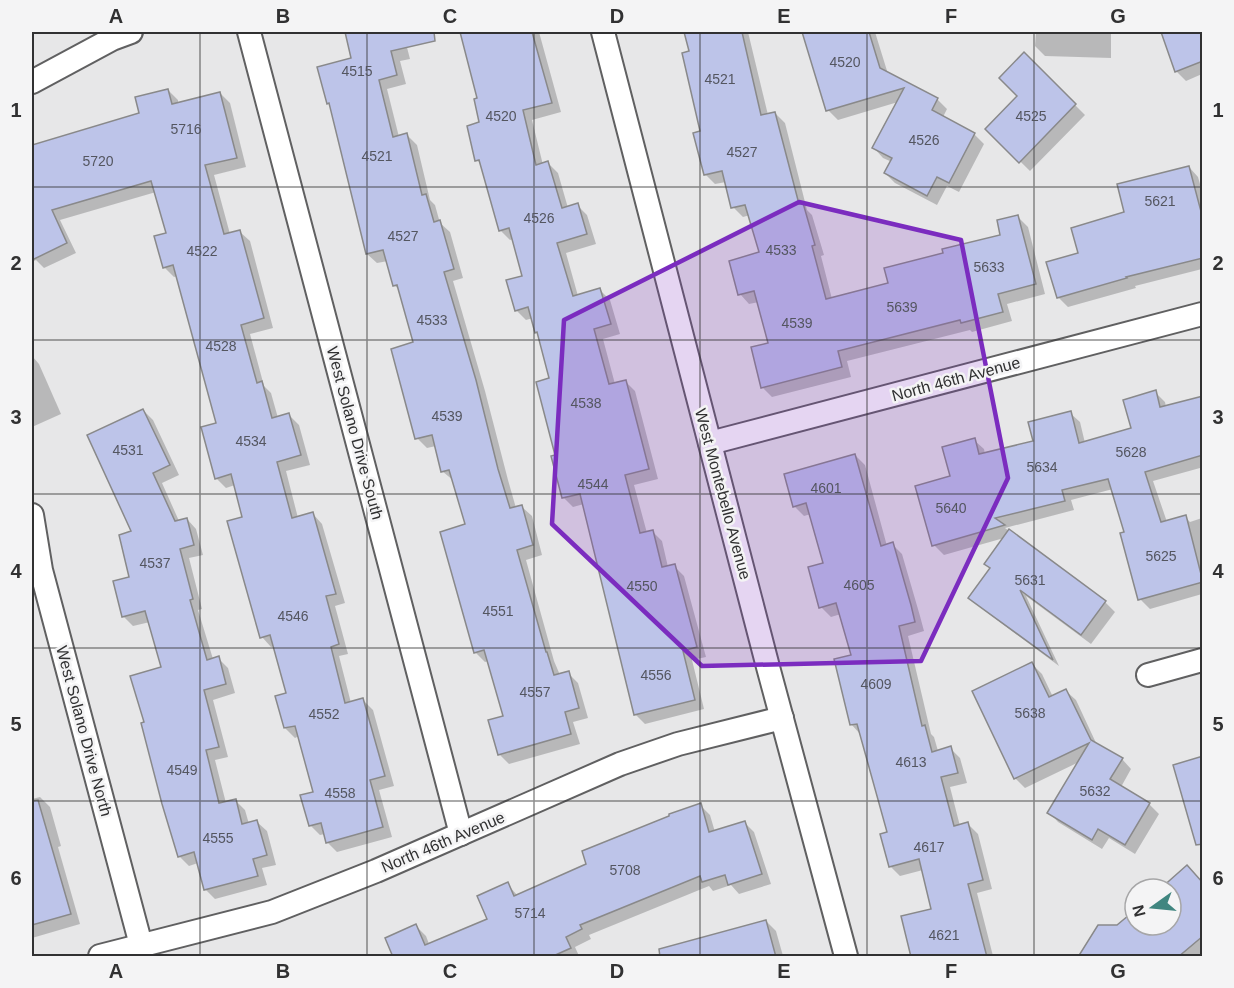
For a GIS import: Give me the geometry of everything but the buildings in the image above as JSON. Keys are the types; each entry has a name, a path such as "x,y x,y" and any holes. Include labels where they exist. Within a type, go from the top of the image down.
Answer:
{"street":[{"path":"32,82 102,44 131,32"},
{"name":"West Solano Drive South","path":"249,32 461,834"},
{"name":"West Montebello Avenue","path":"603,32 846,957"},
{"name":"North 46th Avenue","path":"710,443 1203,314"},
{"name":"West Solano Drive North","path":"32,515 41,570 141,945"},
{"path":"1148,675 1203,660"},
{"name":"North 46th Avenue","path":"100,957 272,912 376,871 620,764 678,744 782,718"}],"highlighted area":[{"path":"799,202 961,240 1008,478 921,661 702,666 552,524 564,320"}]}
